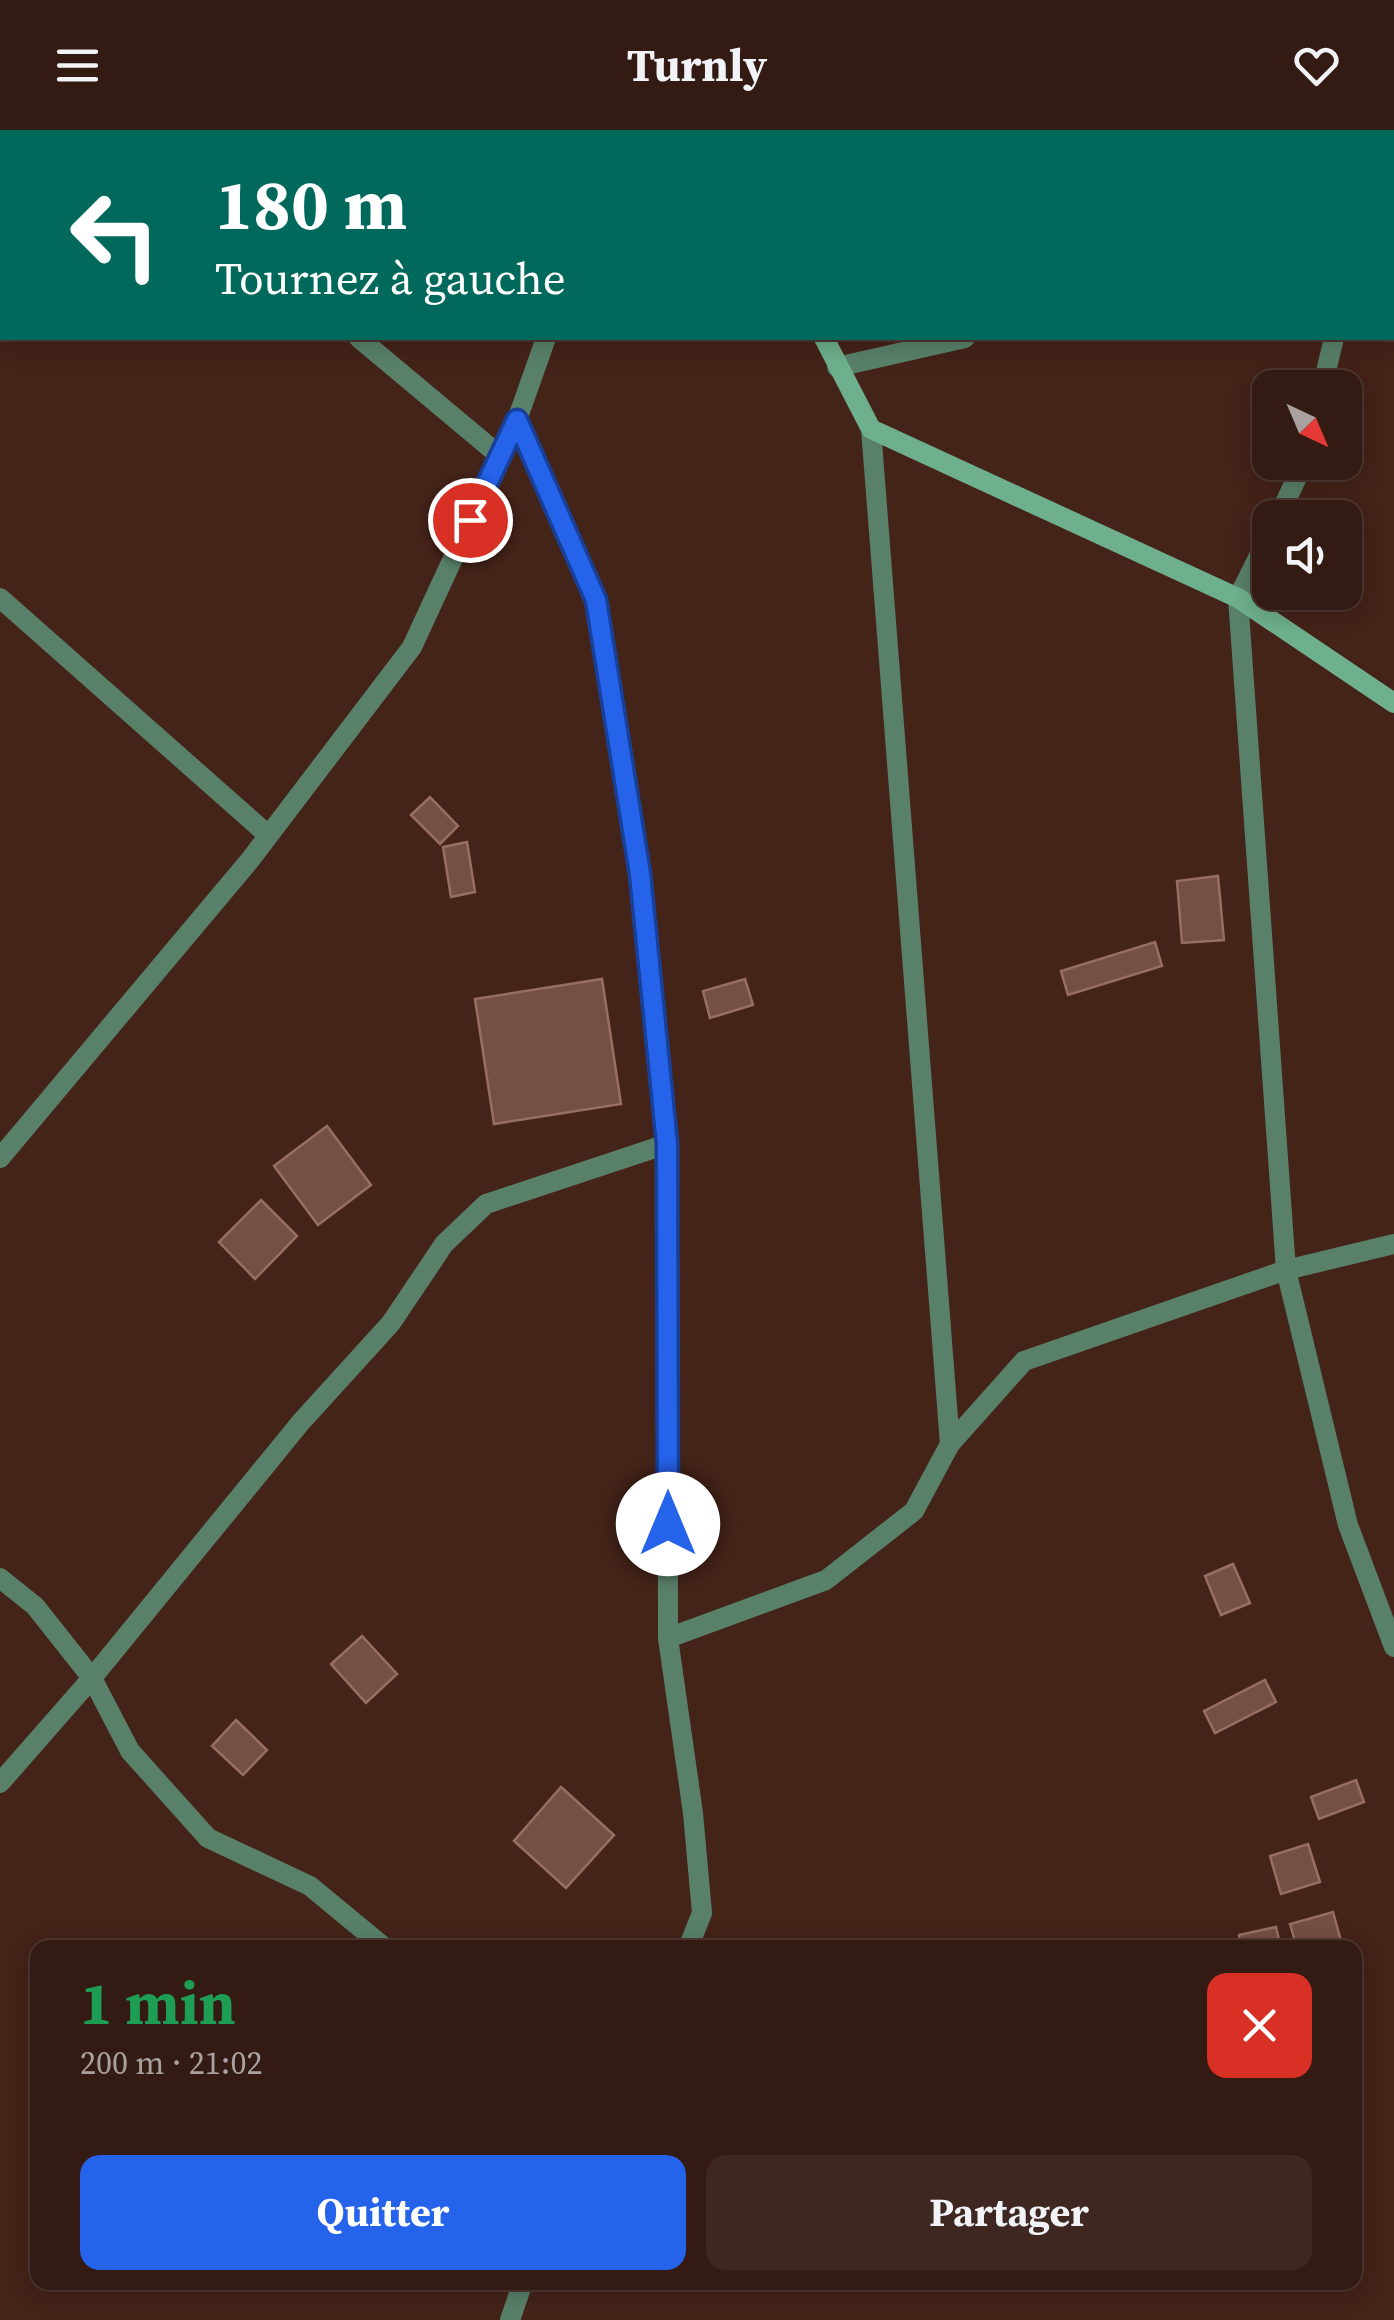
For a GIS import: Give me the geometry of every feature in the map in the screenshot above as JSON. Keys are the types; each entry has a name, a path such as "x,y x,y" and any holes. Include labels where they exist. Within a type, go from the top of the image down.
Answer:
{"main road":[{"path":"825,340 871,428 1238,598 1394,703"}],"street":[{"path":"361,340 500,456"},
{"path":"0,1158 268,836 412,646 517,420 545,340"},
{"path":"837,367 956,340"},
{"path":"1326,370 1334,340"},
{"path":"517,420 596,600 640,874 667,1144 668,1638 693,1813 702,1913 691,1940"},
{"path":"871,428 950,1444"},
{"path":"1252,570 1238,598 1286,1270 1348,1524 1394,1647"},
{"path":"0,598 268,836"},
{"path":"0,1783 92,1678 301,1422 390,1323 444,1244 486,1204 667,1144"},
{"path":"668,1638 826,1580 914,1512 950,1444 1024,1361 1286,1270 1394,1244"},
{"path":"0,1578 34,1606 92,1678 130,1750 208,1838 310,1886 375,1940"},
{"path":"510,2320 520,2290"}],"building":[{"path":"430,797 458,826 440,844 411,815"},
{"path":"467,842 475,892 451,897 443,847"},
{"path":"1218,876 1224,940 1182,943 1177,881"},
{"path":"1155,942 1162,966 1068,995 1061,971"},
{"path":"602,979 621,1104 494,1124 475,999"},
{"path":"745,979 753,1005 710,1018 703,991"},
{"path":"327,1126 371,1185 318,1225 274,1166"},
{"path":"261,1200 297,1236 255,1279 219,1242"},
{"path":"1233,1564 1250,1603 1221,1615 1205,1576"},
{"path":"362,1636 397,1674 366,1703 331,1664"},
{"path":"1265,1680 1276,1702 1215,1733 1204,1711"},
{"path":"236,1720 267,1750 243,1775 212,1746"},
{"path":"1356,1780 1364,1802 1319,1819 1311,1797"},
{"path":"561,1787 614,1835 566,1888 514,1841"},
{"path":"1308,1844 1320,1882 1281,1894 1270,1856"},
{"path":"1333,1912 1341,1940 1295,1940 1290,1924"},
{"path":"1276,1927 1279,1940 1240,1940 1239,1935"}],"route":[{"path":"470,520 517,420 596,600 640,874 667,1144 668,1524"}]}
